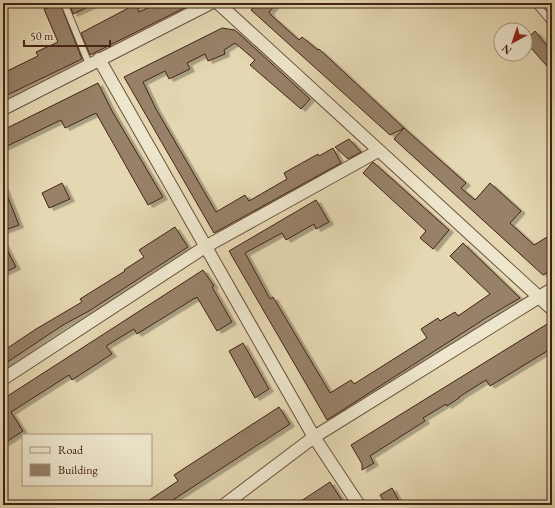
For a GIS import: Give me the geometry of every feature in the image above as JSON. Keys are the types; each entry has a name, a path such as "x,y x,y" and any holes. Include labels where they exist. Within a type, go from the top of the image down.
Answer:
{"street":[{"path":"3,109 211,3"},
{"path":"218,3 552,309"},
{"path":"94,62 205,247 314,437 359,505"},
{"path":"3,379 205,247 378,151"},
{"path":"224,505 314,437 552,289"}],"lane":[{"path":"64,3 94,62"},
{"path":"535,3 552,23"}],"building":[{"path":"60,3 82,59 3,97 3,73 38,56 36,52 58,42 44,9"},
{"path":"69,3 97,3 73,14"},
{"path":"158,3 194,3 90,55 81,33 136,4 139,12"},
{"path":"257,3 277,3 269,12 272,16 299,40 302,37 318,50 319,49 404,128 390,135 251,10"},
{"path":"222,28 235,30 310,99 301,109 250,65 255,60 235,43 224,50 225,54 208,61 205,54 187,63 190,69 169,79 165,71 143,82 156,109 216,212 245,195 249,201 287,179 284,173 318,154 319,156 333,148 341,163 214,233 124,77"},
{"path":"535,31 552,52 552,72 533,50 533,33"},
{"path":"98,83 112,111 163,197 148,205 96,113 65,128 61,120 3,148 3,130"},
{"path":"404,128 466,183 461,188 475,200 490,183 521,211 510,223 534,245 552,234 552,269 543,275 394,139"},
{"path":"349,139 361,152 348,159 335,147"},
{"path":"373,162 449,230 433,249 420,238 426,231 363,173"},
{"path":"62,183 70,199 49,208 42,193"},
{"path":"3,185 19,225 3,231"},
{"path":"316,200 329,222 316,229 314,224 286,240 282,233 245,253 270,299 273,297 330,393 351,380 354,384 427,338 421,329 438,318 440,321 455,312 458,316 490,294 450,256 463,243 520,298 486,318 327,420 229,251"},
{"path":"175,227 188,247 89,311 63,325 3,365 3,351 36,329 82,302 80,299 125,271 124,270 144,257 139,250"},
{"path":"3,242 16,267 3,273"},
{"path":"203,270 214,286 212,287 232,322 217,331 197,297 137,334 134,329 106,346 112,354 72,380 69,375 11,412 23,431 3,444 3,399"},
{"path":"552,321 552,348 490,386 486,380 447,406 446,404 423,418 425,421 370,456 374,463 362,470 362,464 351,445"},
{"path":"243,343 269,389 255,398 229,351"},
{"path":"279,407 290,424 165,505 142,505 178,481 174,475"},
{"path":"330,482 345,505 295,505"},
{"path":"392,488 401,505 386,505 380,495"}]}
